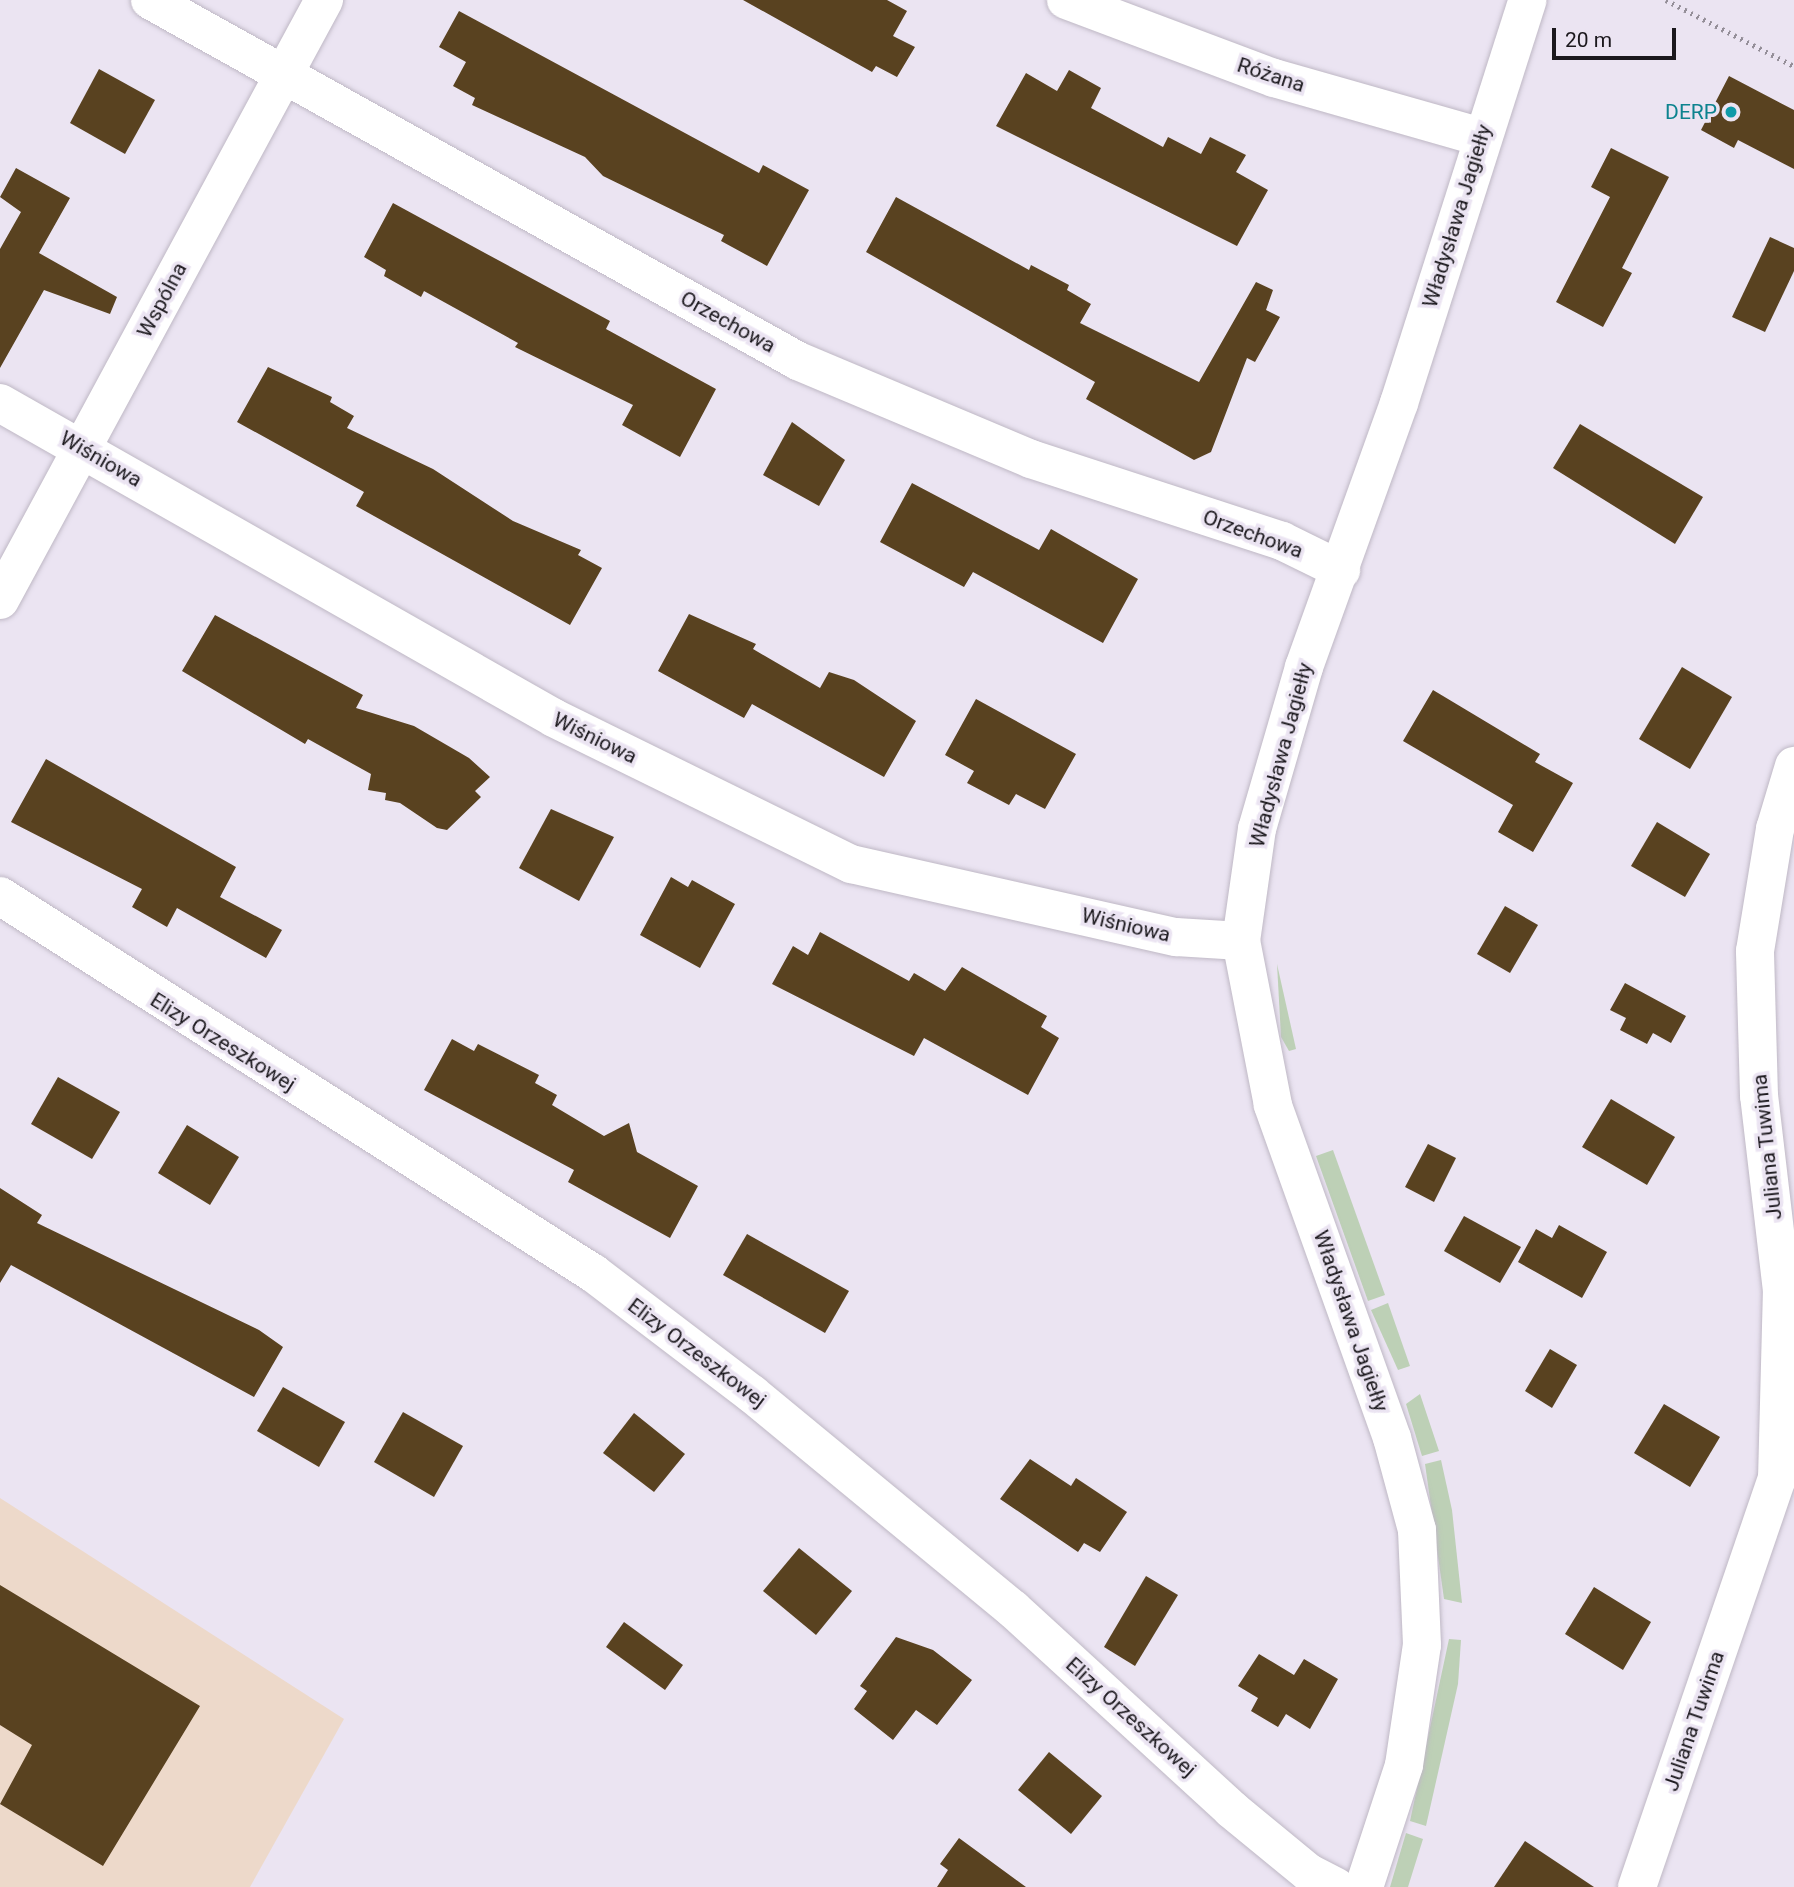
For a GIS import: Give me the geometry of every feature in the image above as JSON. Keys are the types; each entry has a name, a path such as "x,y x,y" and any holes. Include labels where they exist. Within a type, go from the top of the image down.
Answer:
{"street":[{"name":"Orzechowa","path":"150,0 798,361 1031,459 1282,541 1340,569"},
{"name":"Wspólna","path":"0,600 324,0"},
{"name":"Różana","path":"1066,0 1274,78 1480,136"},
{"name":"Władysława Jagiełły","path":"1364,1887 1404,1765 1422,1645 1417,1530 1392,1438 1273,1105 1241,941 1257,829 1304,667 1340,569 1480,136 1528,0"},
{"name":"Wiśniowa","path":"0,403 554,718 851,864 1176,937 1241,941"},
{"name":"Juliana Tuwima","path":"1637,1887 1777,1479 1782,1291 1759,1096 1755,951 1775,829 1794,766"},
{"name":"Elizy Orzeszkowej","path":"0,896 593,1273 763,1402 1013,1609 1231,1809 1309,1873 1336,1887"}],"path":[{"path":"1666,0 1794,66"}],"shaded area":[{"path":"0,1498 344,1719 250,1887 0,1887"}],"green space":[{"path":"1277,964 1296,1049 1289,1051 1281,1037"},
{"path":"1333,1150 1385,1295 1368,1301 1316,1156"},
{"path":"1388,1303 1410,1366 1398,1370 1371,1310"},
{"path":"1420,1394 1439,1451 1422,1456 1406,1404"},
{"path":"1441,1460 1452,1510 1462,1603 1444,1599 1425,1464"},
{"path":"1449,1639 1461,1640 1458,1684 1426,1826 1410,1821"},
{"path":"1406,1833 1423,1839 1408,1887 1390,1887"}],"building":[{"path":"743,0 887,0 907,11 893,36 915,47 897,77 876,66 872,72"},
{"path":"459,11 759,173 763,165 809,190 767,266 721,241 724,235 603,176 585,157 472,105 475,98 453,86 466,62 439,47"},
{"path":"99,69 155,100 125,154 70,123"},
{"path":"1069,70 1101,88 1091,108 1163,147 1168,137 1201,154 1210,137 1246,155 1236,172 1268,190 1237,246 996,126 1026,73 1057,91"},
{"path":"1729,76 1794,110 1794,169 1738,140 1734,148 1701,130"},
{"path":"1611,148 1669,177 1622,268 1632,273 1603,327 1556,302 1610,197 1591,187"},
{"path":"16,168 70,198 39,253 117,297 110,314 44,290 0,368 0,249 21,212 0,197"},
{"path":"896,197 1029,270 1031,265 1069,285 1067,290 1091,304 1080,323 1199,382 1256,282 1273,290 1266,310 1280,317 1255,362 1247,358 1211,452 1194,460 1086,399 1095,382 866,252"},
{"path":"393,203 610,321 606,329 716,389 680,457 622,425 633,405 515,347 518,343 424,291 421,297 384,276 386,270 364,257"},
{"path":"1770,237 1794,248 1794,271 1765,332 1732,317"},
{"path":"268,367 332,397 330,402 354,416 347,428 433,469 513,521 581,550 578,555 602,568 570,625 356,506 364,492 237,422"},
{"path":"792,422 845,460 819,506 763,475"},
{"path":"1580,424 1703,497 1675,544 1553,468"},
{"path":"912,483 1039,550 1051,529 1138,579 1103,643 973,572 964,587 880,542"},
{"path":"689,614 756,644 753,649 820,688 829,672 854,680 916,721 884,777 752,704 744,718 658,671"},
{"path":"215,615 363,695 356,708 414,726 469,758 490,777 475,791 481,797 447,830 437,828 400,803 385,800 386,793 368,790 371,774 308,739 305,744 182,671"},
{"path":"1682,667 1732,697 1690,769 1639,739"},
{"path":"1433,690 1540,754 1535,762 1573,783 1533,852 1498,832 1513,805 1403,741"},
{"path":"976,699 1076,754 1045,809 1016,794 1009,805 967,783 974,771 945,755"},
{"path":"46,759 236,867 220,897 282,930 266,958 177,908 167,927 132,907 142,889 11,822"},
{"path":"551,809 614,837 579,901 519,868"},
{"path":"1657,822 1710,854 1685,897 1631,866"},
{"path":"671,877 688,887 692,880 735,904 700,968 640,935"},
{"path":"1505,906 1538,925 1510,973 1477,954"},
{"path":"820,932 909,981 914,973 945,991 962,967 1047,1016 1041,1027 1059,1038 1028,1095 924,1038 914,1056 772,984 793,946 808,955"},
{"path":"1625,983 1686,1016 1671,1043 1653,1033 1647,1044 1620,1030 1626,1018 1610,1010"},
{"path":"452,1039 474,1051 478,1044 539,1075 535,1083 557,1095 552,1105 604,1136 629,1123 637,1152 698,1186 670,1238 568,1182 574,1170 424,1090"},
{"path":"58,1077 120,1112 92,1159 31,1124"},
{"path":"1611,1099 1675,1137 1647,1185 1582,1147"},
{"path":"187,1125 239,1157 210,1205 158,1173"},
{"path":"1428,1144 1456,1158 1434,1202 1405,1187"},
{"path":"0,1188 42,1215 37,1223 259,1330 283,1347 254,1397 11,1265 0,1283"},
{"path":"1464,1216 1521,1247 1500,1283 1444,1251"},
{"path":"1559,1225 1607,1252 1582,1298 1518,1262 1536,1229 1552,1238"},
{"path":"747,1234 849,1291 825,1333 723,1275"},
{"path":"1550,1349 1577,1365 1552,1408 1525,1391"},
{"path":"283,1387 345,1422 319,1467 257,1431"},
{"path":"1664,1404 1720,1437 1690,1487 1634,1453"},
{"path":"403,1412 463,1446 434,1497 374,1462"},
{"path":"634,1413 685,1454 654,1492 603,1453"},
{"path":"1030,1459 1071,1486 1076,1478 1127,1512 1100,1552 1084,1543 1078,1552 1000,1499"},
{"path":"799,1548 852,1591 816,1635 763,1591"},
{"path":"1146,1576 1178,1595 1135,1666 1104,1647"},
{"path":"0,1585 200,1706 103,1866 0,1804 32,1745 0,1725"},
{"path":"1594,1587 1651,1622 1623,1670 1565,1634"},
{"path":"624,1622 683,1665 665,1690 606,1647"},
{"path":"896,1637 933,1650 972,1680 937,1725 916,1710 893,1740 854,1709 867,1691 860,1686"},
{"path":"1259,1654 1294,1675 1304,1659 1338,1679 1310,1729 1286,1714 1278,1727 1251,1711 1258,1698 1238,1686"},
{"path":"1049,1752 1102,1796 1071,1834 1018,1790"},
{"path":"959,1838 1026,1887 937,1887 948,1870 940,1864"},
{"path":"1525,1841 1594,1887 1494,1887"}],"place":[{"name":"DERP","path":"1731,112"}]}
